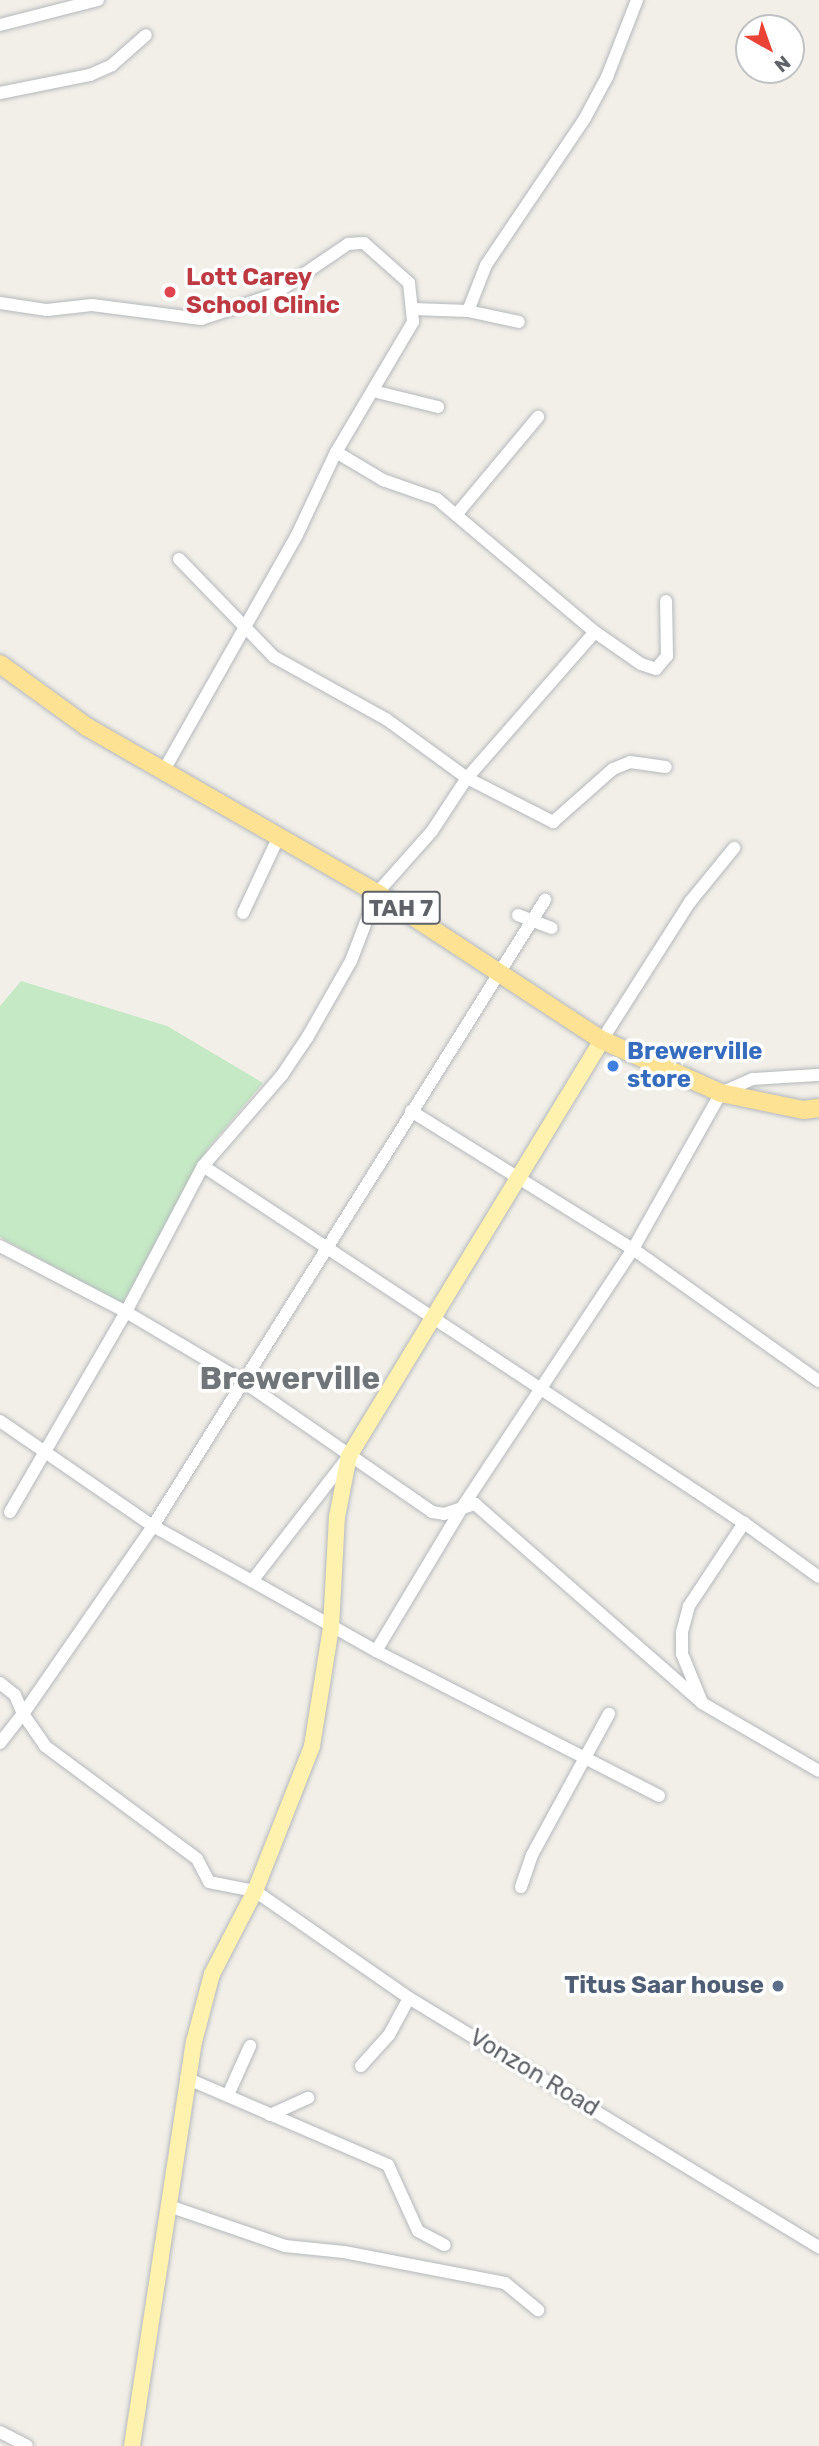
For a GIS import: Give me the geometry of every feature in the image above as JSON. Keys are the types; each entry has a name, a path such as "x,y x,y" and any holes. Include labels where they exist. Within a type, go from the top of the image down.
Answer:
{"highway":[{"name":"TAH 7","path":"0,664 87,727 377,893 602,1040 721,1093 803,1110 819,1108"}],"main road":[{"path":"132,2446 186,2078 212,1974 255,1891 312,1746 331,1627 337,1517 349,1456 602,1040"}],"street":[{"path":"0,26 98,0"},
{"path":"468,311 486,265 585,118 607,77 636,0"},
{"path":"0,93 90,75 112,65 146,35"},
{"path":"0,303 47,310 92,305 201,319 273,295 348,244 364,243 409,283 414,309 413,322 336,452 245,629 164,769"},
{"path":"414,309 468,311 519,322"},
{"path":"373,391 438,407"},
{"path":"456,515 538,417"},
{"path":"336,452 383,480 437,499 595,632 641,664 656,669 667,656 666,601"},
{"path":"180,559 274,657 386,719 467,778 552,822 613,769 630,762 666,767"},
{"path":"10,1512 45,1448 127,1312 203,1166 282,1075 307,1038 351,961 377,893 432,831 467,778 595,632"},
{"path":"243,913 279,836"},
{"path":"602,1040 682,914 734,848"},
{"path":"0,1743 153,1526 241,1380 328,1249 498,970 545,900"},
{"path":"518,915 552,928"},
{"path":"376,1651 463,1506 633,1249 721,1093 753,1079 819,1075"},
{"path":"411,1111 633,1249 819,1381"},
{"path":"203,1166 540,1391 744,1523 819,1577"},
{"path":"0,1246 127,1312 241,1380 432,1512 444,1514 475,1504 488,1512 514,1542 702,1703 819,1771"},
{"path":"0,1421 45,1448 153,1526 331,1627 659,1796"},
{"path":"252,1581 349,1456"},
{"path":"702,1703 682,1654 682,1632 688,1606 744,1523"},
{"path":"0,1683 15,1695 23,1714 45,1746 197,1859 209,1882 255,1891"},
{"path":"520,1887 532,1855 609,1714"},
{"name":"Vonzon Road","path":"255,1891 410,1998 819,2247"},
{"path":"361,2066 389,2035 410,1998"},
{"path":"228,2095 250,2046"},
{"path":"186,2078 388,2165 418,2231 444,2245"},
{"path":"270,2115 308,2098"},
{"path":"169,2206 285,2246 505,2283 538,2310"},
{"path":"0,2432 27,2446"}],"green space":[{"path":"21,981 167,1026 263,1083 208,1148 122,1304 0,1237 0,1006"}],"place":[{"name":"Lott Carey School Clinic","path":"170,292"},
{"name":"Brewerville store","path":"613,1066"},
{"name":"Titus Saar house","path":"778,1986"}],"district":[{"name":"Brewerville","path":"290,1378"}]}
